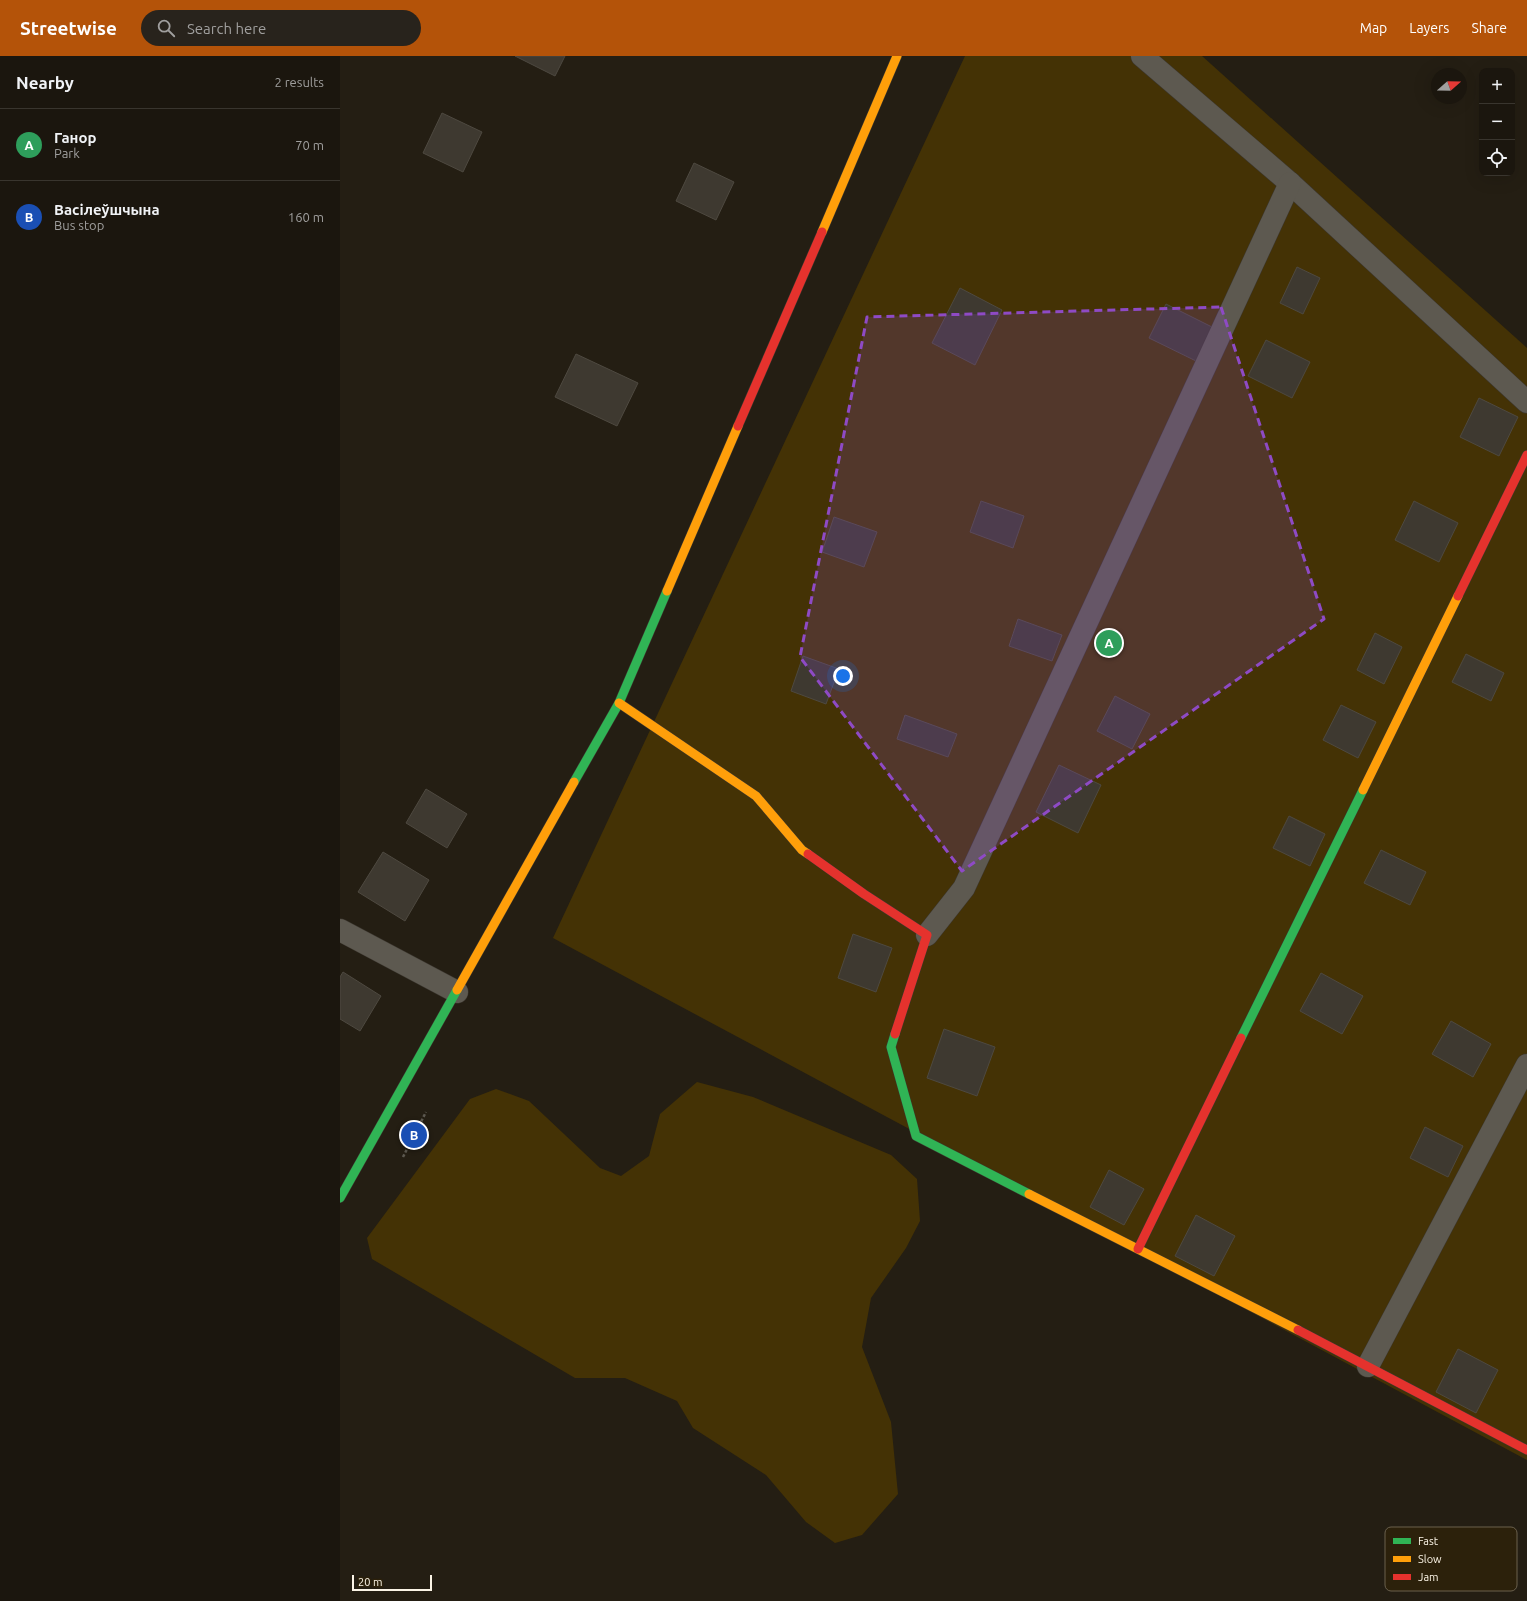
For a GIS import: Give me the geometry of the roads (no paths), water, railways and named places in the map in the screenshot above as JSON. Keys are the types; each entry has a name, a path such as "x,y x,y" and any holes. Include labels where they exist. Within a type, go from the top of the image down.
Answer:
{"street":[{"path":"340,1198 619,704 898,56"},
{"path":"1142,56 1290,183 1527,402"},
{"path":"1290,183 964,888 927,935 891,1047 916,1136 1368,1366 1527,1450"},
{"path":"1138,1249 1527,455"},
{"path":"619,704 756,796 802,850 864,894 927,935"},
{"path":"340,930 457,992"},
{"path":"1368,1366 1520,1093 1527,1065"}],"place":[{"name":"Ганор","path":"1109,643"},
{"name":"Васілеўшчына","path":"414,1135"}]}
